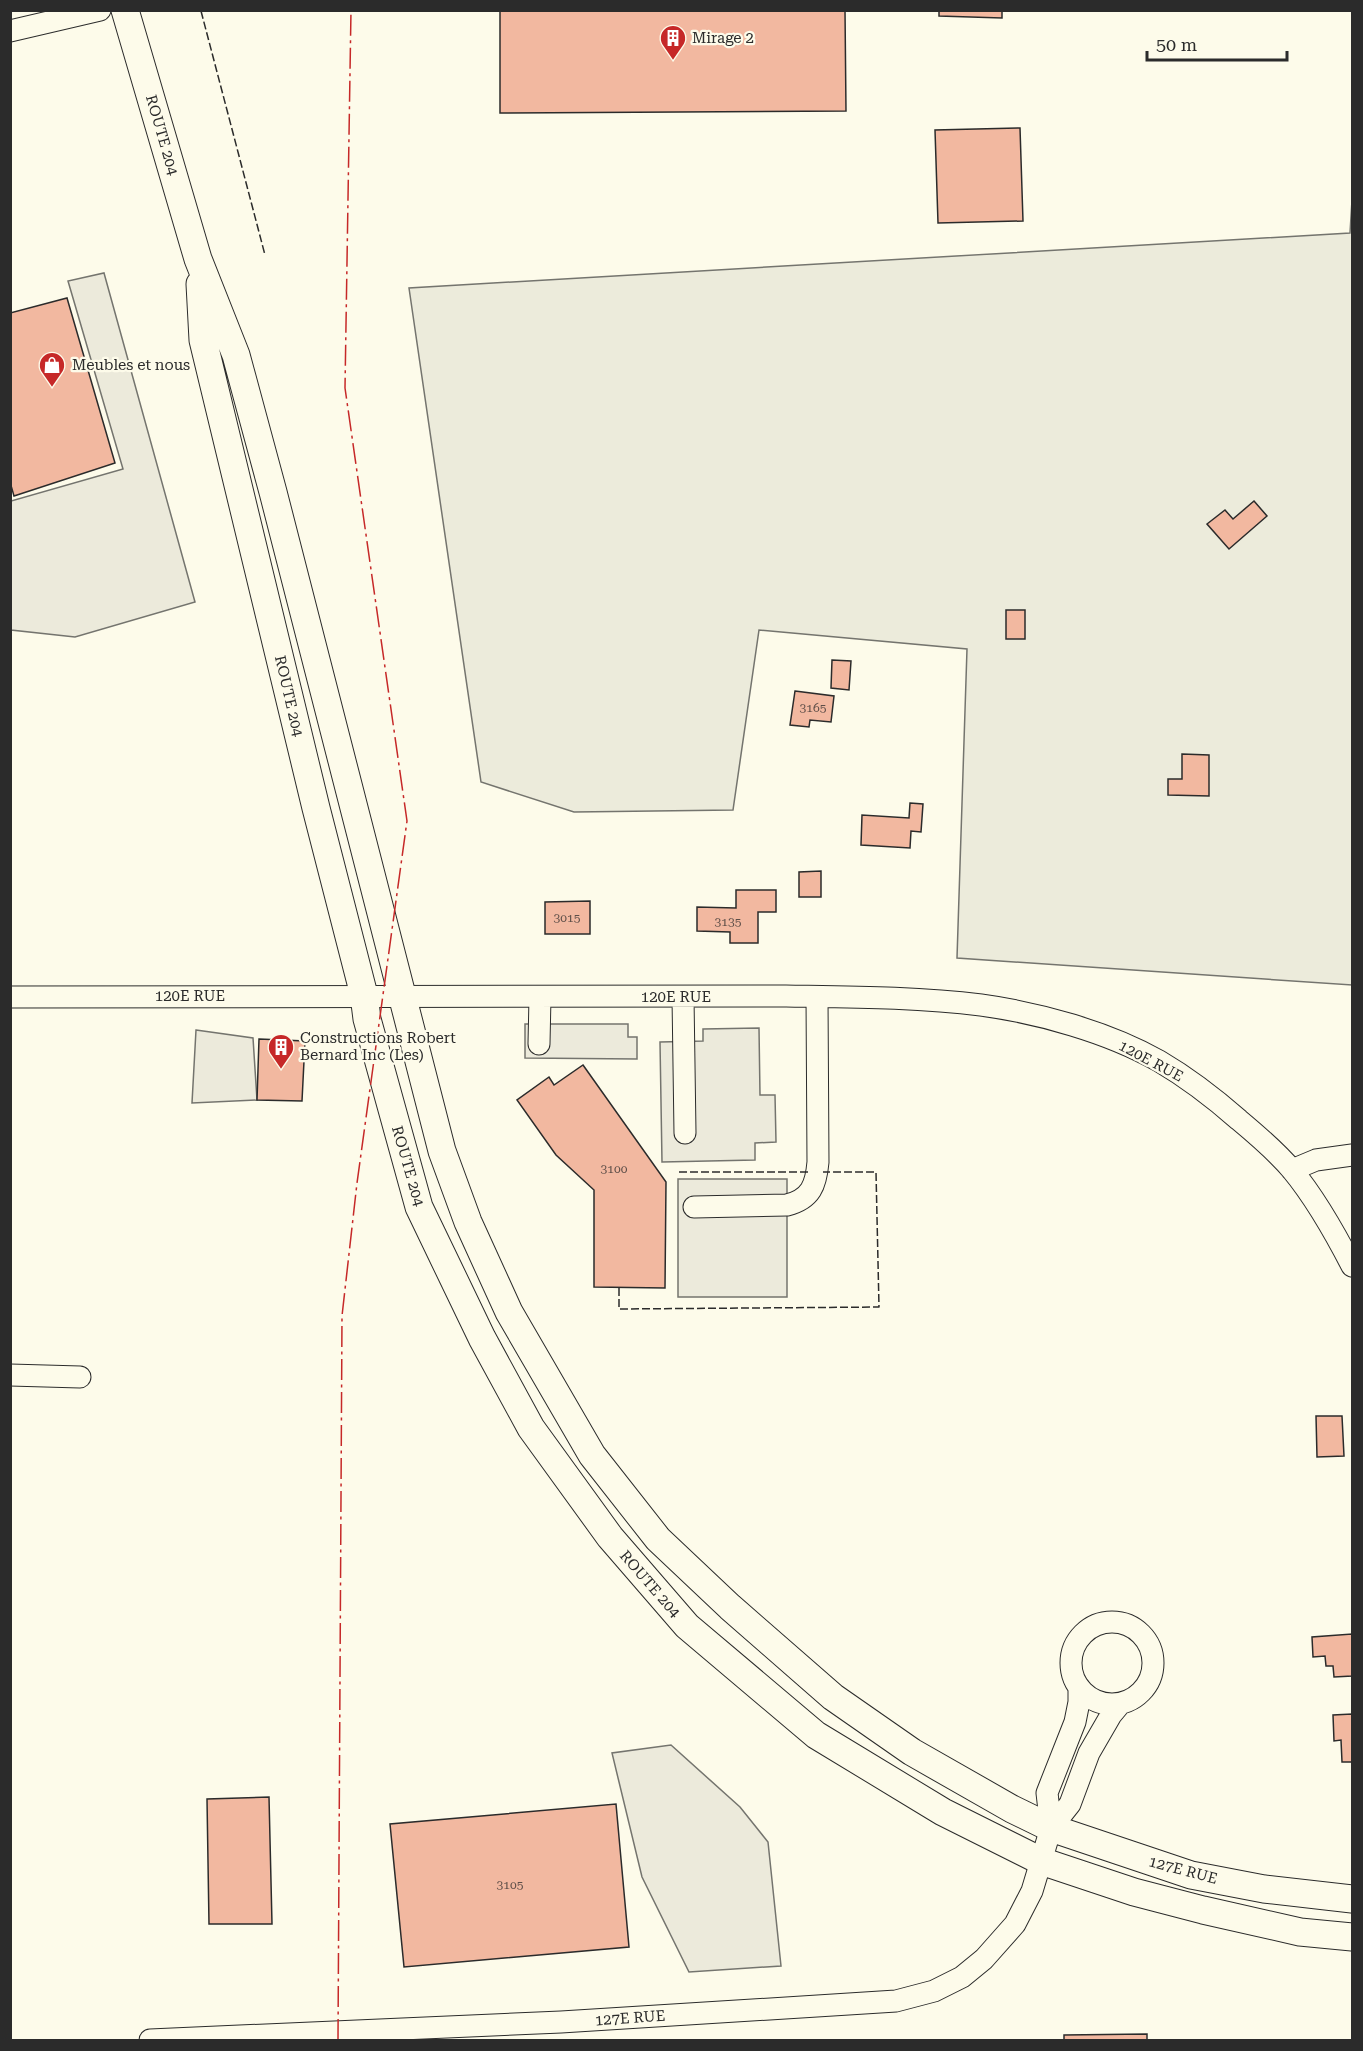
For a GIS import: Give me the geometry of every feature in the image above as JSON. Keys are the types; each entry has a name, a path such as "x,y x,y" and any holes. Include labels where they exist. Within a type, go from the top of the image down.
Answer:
{"main road":[{"name":"ROUTE 204","path":"125,10 198,259 236,355 442,1151 468,1222 510,1312 592,1455 658,1539 730,1607 833,1697 912,1752 1012,1809 1051,1828"},
{"name":"ROUTE 204","path":"198,259 203,340 368,1019 419,1207 482,1338 531,1428 610,1537 687,1626 816,1736 943,1812 1041,1861"},
{"name":"127E RUE","path":"1051,1828 1191,1875 1264,1889 1353,1899"},
{"path":"1041,1861 1134,1892 1203,1910 1300,1932 1353,1937"}],"street":[{"path":"10,31 100,10"},
{"name":"120E RUE","path":"10,997 400,995 895,998 982,1005 1042,1017 1104,1036 1158,1061 1208,1093 1254,1132 1292,1170 1333,1227 1353,1266"},
{"path":"539,1044 540,997"},
{"path":"683,997 685,1133"},
{"path":"694,1207 787,1205 800,1202 807,1196 816,1181 818,1162 817,997"},
{"path":"1292,1170 1316,1160 1353,1155"},
{"path":"10,1375 80,1377"},
{"path":"1108,1622 1132,1627 1149,1645 1153,1657 1153,1669 1149,1681 1132,1699 1121,1703 1109,1704 1088,1696 1079,1687 1071,1664 1078,1641 1086,1631 1108,1622"},
{"path":"1051,1828 1047,1793 1076,1722 1079,1687"},
{"path":"1051,1828 1070,1804 1089,1753 1111,1715 1121,1703"},
{"name":"127E RUE","path":"150,2040 563,2031 896,2001 934,1990 962,1977 984,1959 1015,1924 1032,1891 1051,1828"}],"shaded area":[{"path":"1352,200 1352,985 957,958 967,649 759,630 733,810 574,812 481,782 409,288 1350,233"},
{"path":"104,273 195,602 75,637 11,630 11,501 123,469 68,281"},
{"path":"525,1024 628,1024 628,1037 637,1037 637,1059 525,1058"},
{"path":"759,1028 760,1095 775,1095 776,1142 755,1143 755,1160 662,1162 660,1042 703,1041 703,1029"},
{"path":"196,1030 253,1038 257,1100 192,1103"},
{"path":"678,1179 787,1179 787,1297 678,1297"},
{"path":"671,1745 740,1807 768,1842 781,1966 689,1972 642,1877 612,1753"}],"building":[{"name":"Mirage 2","path":"500,10 845,10 846,111 500,113"},
{"path":"939,10 1002,10 1002,18 939,16"},
{"path":"1020,128 1023,221 938,223 935,130"},
{"name":"Meubles et nous","path":"67,298 115,463 14,496 10,482 10,313"},
{"path":"1254,501 1267,516 1229,549 1207,524 1225,510 1233,519"},
{"path":"1006,610 1025,610 1025,639 1006,639"},
{"path":"832,660 851,661 849,690 831,688"},
{"path":"795,691 834,696 831,722 810,720 809,727 790,725"},
{"path":"1182,754 1209,755 1209,796 1168,795 1168,779 1182,779"},
{"path":"910,803 923,804 921,832 911,831 910,848 861,845 862,815 909,818"},
{"path":"821,871 821,897 799,897 799,872"},
{"path":"736,890 776,890 776,912 758,912 758,943 730,943 730,932 697,931 697,907 736,908"},
{"path":"590,901 590,934 545,934 545,902"},
{"name":"Constructions Robert Bernard Inc (Les)","path":"259,1039 305,1041 302,1101 257,1100"},
{"path":"583,1065 666,1182 665,1288 594,1287 594,1190 556,1155 517,1100 549,1077 554,1085"},
{"path":"1316,1416 1342,1416 1344,1456 1317,1457"},
{"path":"1352,1634 1352,1676 1334,1677 1333,1666 1326,1666 1325,1656 1313,1657 1312,1637"},
{"path":"1352,1714 1352,1762 1342,1762 1341,1740 1334,1741 1333,1715"},
{"path":"269,1797 272,1924 209,1924 207,1799"},
{"path":"616,1804 629,1947 404,1967 390,1824"},
{"path":"1147,2034 1147,2040 1064,2040 1064,2035"}],"fence":[{"path":"201,11 265,255"},
{"path":"679,1172 811,1172"},
{"path":"619,1288 619,1309 879,1307 876,1172 823,1172"}],"power":[{"path":"338,2040 342,1316 357,1183 407,821 345,388 351,10"}],"place":[{"name":"Mirage 2","path":"673,61"},
{"name":"Meubles et nous","path":"52,388"},
{"name":"Constructions Robert Bernard Inc (Les)","path":"281,1070"}]}
